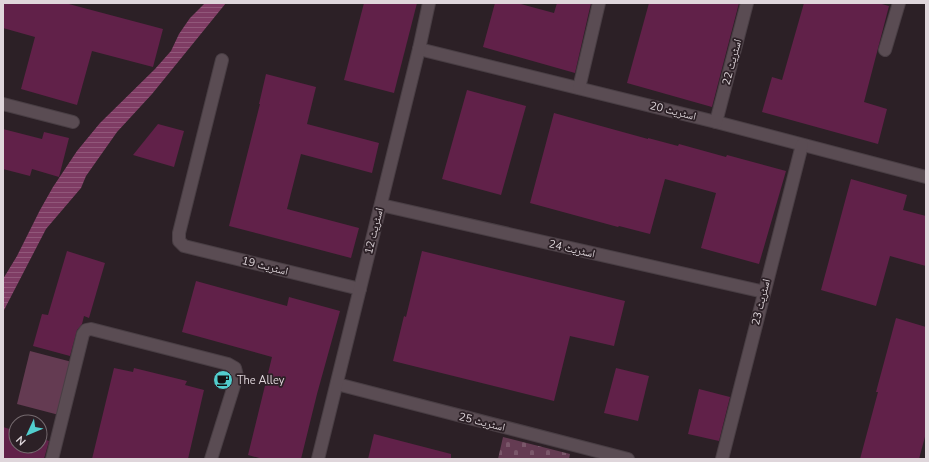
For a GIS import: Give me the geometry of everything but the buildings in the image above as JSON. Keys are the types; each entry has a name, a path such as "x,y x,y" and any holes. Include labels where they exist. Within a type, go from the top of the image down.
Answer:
{"street":[{"name":"اسٹریٹ 12","path":"318,459 419,49 428,3"},
{"path":"579,88 599,3"},
{"name":"اسٹریٹ 22","path":"716,122 747,3"},
{"path":"885,50 899,3"},
{"name":"اسٹریٹ 20","path":"419,49 716,122 926,176"},
{"name":"اسٹریٹ 19","path":"222,60 179,233 179,241 184,246 360,289"},
{"path":"3,104 73,122"},
{"name":"اسٹریٹ 23","path":"722,459 802,145"},
{"name":"اسٹریٹ 24","path":"381,205 764,292"},
{"path":"52,459 83,334 86,330 91,329 228,364 235,368 237,376 211,459"},
{"name":"اسٹریٹ 25","path":"337,384 628,459"}],"green space":[{"path":"30,351 72,362 59,415 17,404"},
{"path":"503,437 570,454 569,459 498,459"}],"shaded area":[{"path":"205,3 226,3 152,94 117,132 86,176 81,188 46,229 3,312 3,279 17,256 53,187 77,151 100,123 155,69 171,51 179,34 190,18"}],"place":[{"name":"The Alley","path":"223,380"}]}
